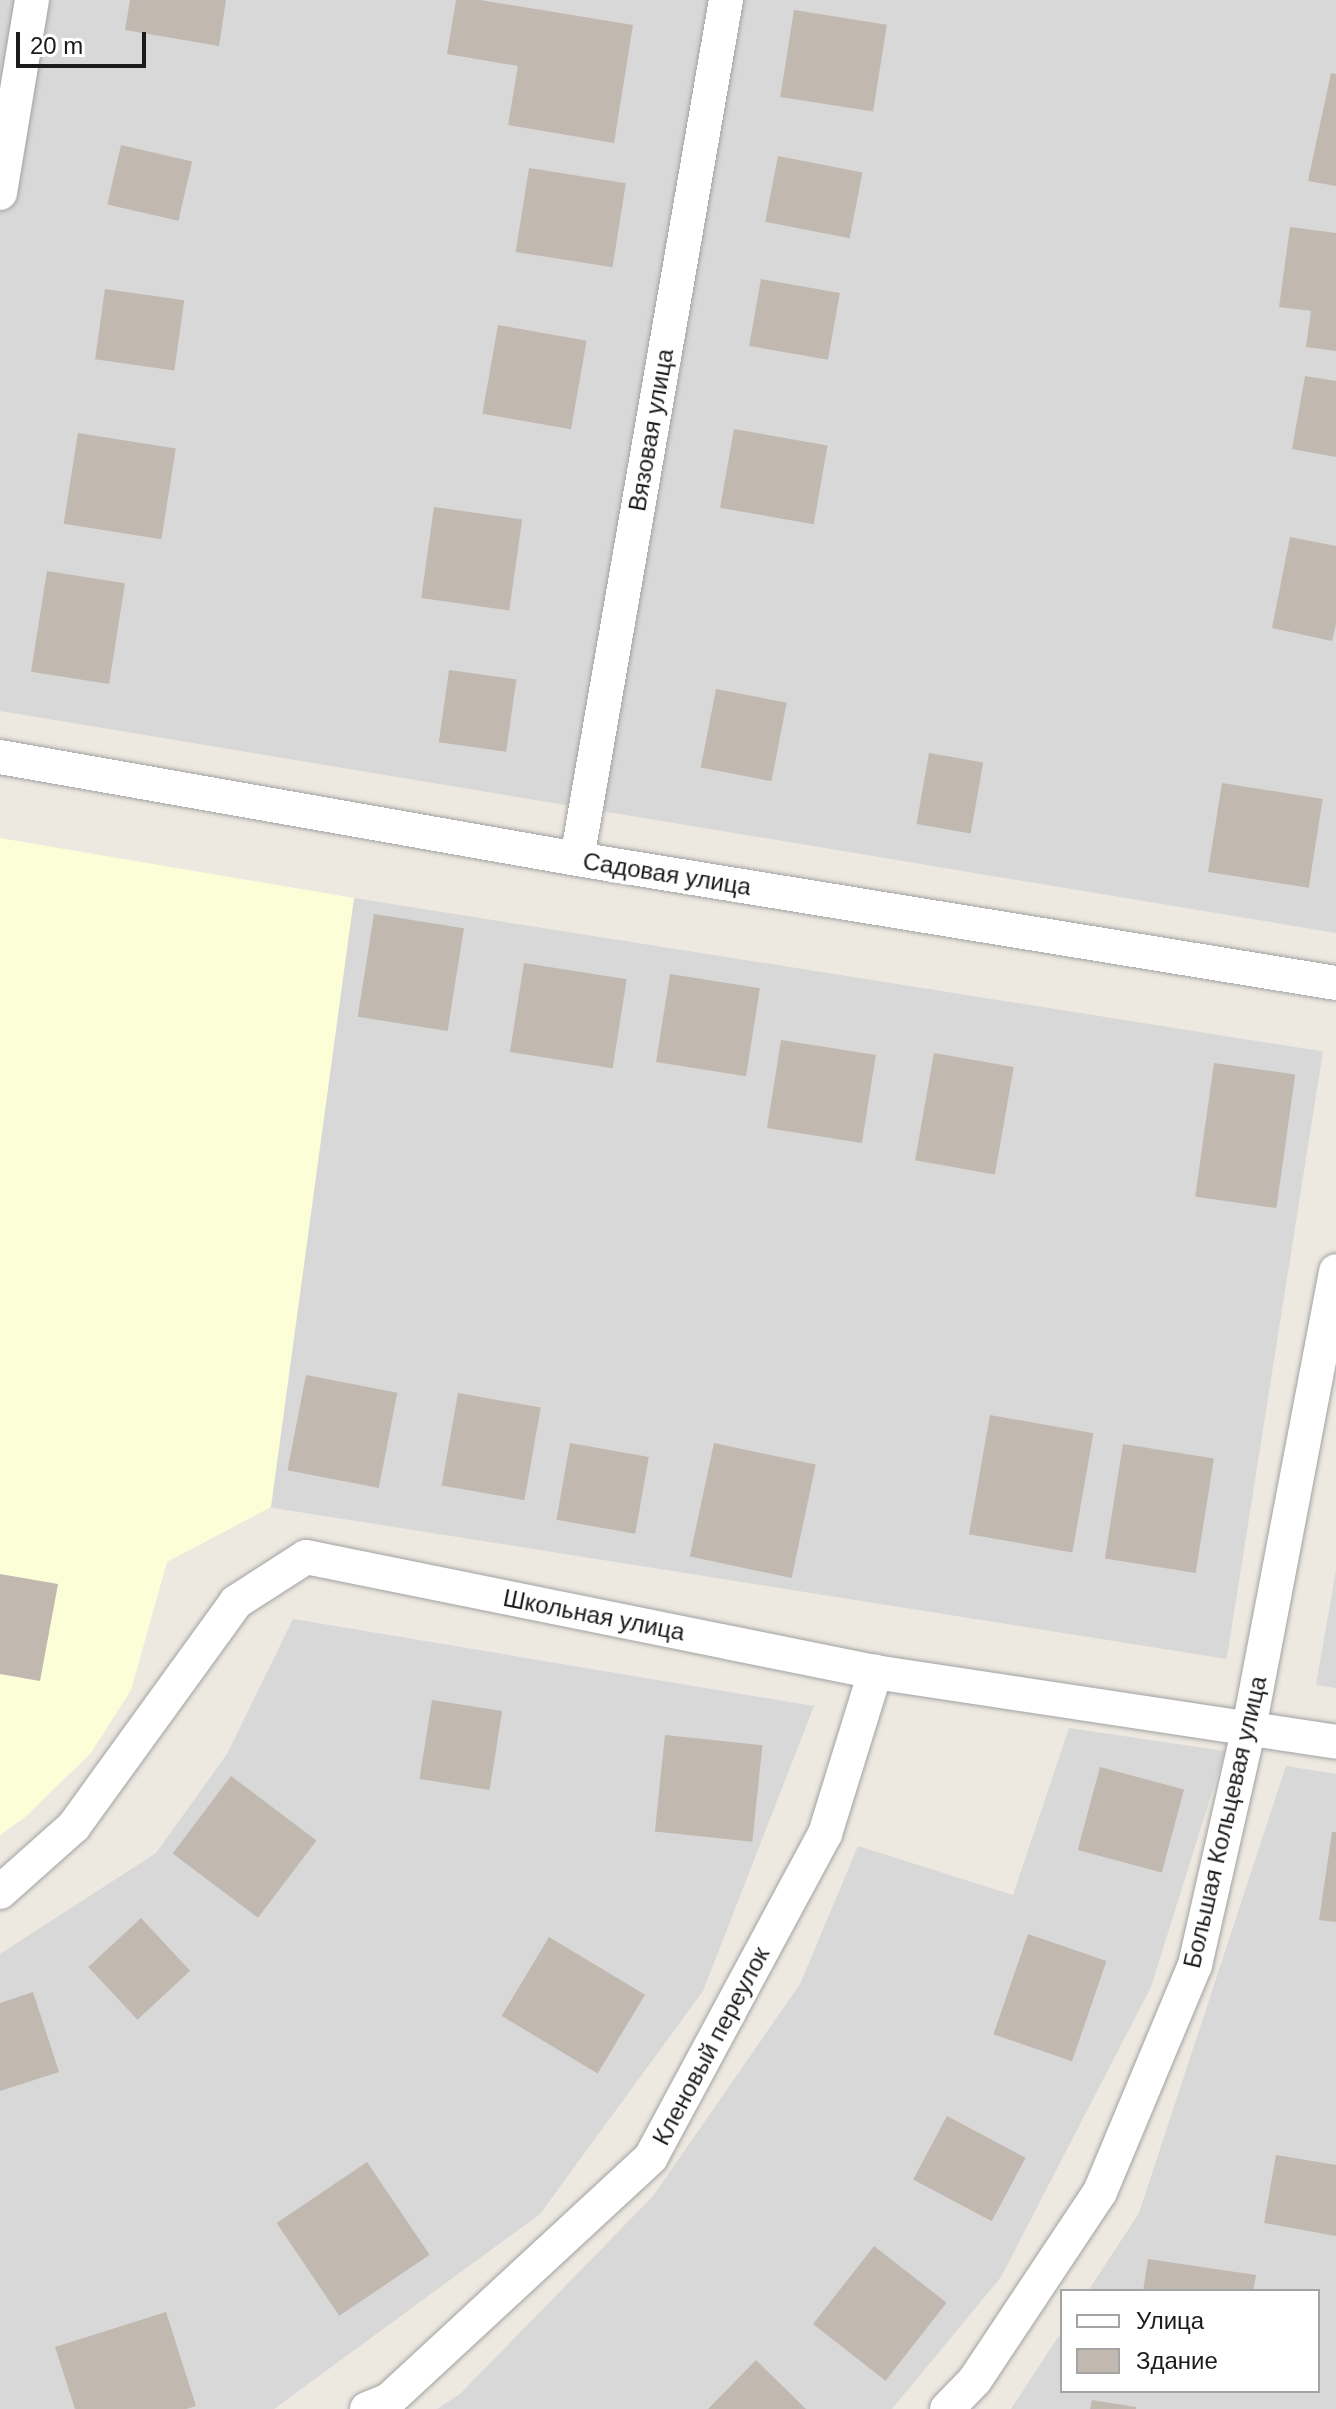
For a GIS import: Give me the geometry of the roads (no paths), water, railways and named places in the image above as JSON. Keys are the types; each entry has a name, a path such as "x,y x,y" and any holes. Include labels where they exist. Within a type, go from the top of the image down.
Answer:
{"street":[{"path":"0,193 32,0"},
{"name":"Вязовая улица","path":"577,859 726,0"},
{"name":"Садовая улица","path":"0,757 577,859 1336,983"},
{"name":"Большая Кольцевая улица","path":"947,2409 975,2380 1100,2192 1195,1965 1249,1728 1336,1271"},
{"name":"Школьная улица","path":"0,1892 74,1826 236,1602 306,1557 875,1672 1336,1742"},
{"name":"Кленовый переулок","path":"367,2409 389,2400 651,2157 825,1834 875,1672"}]}
